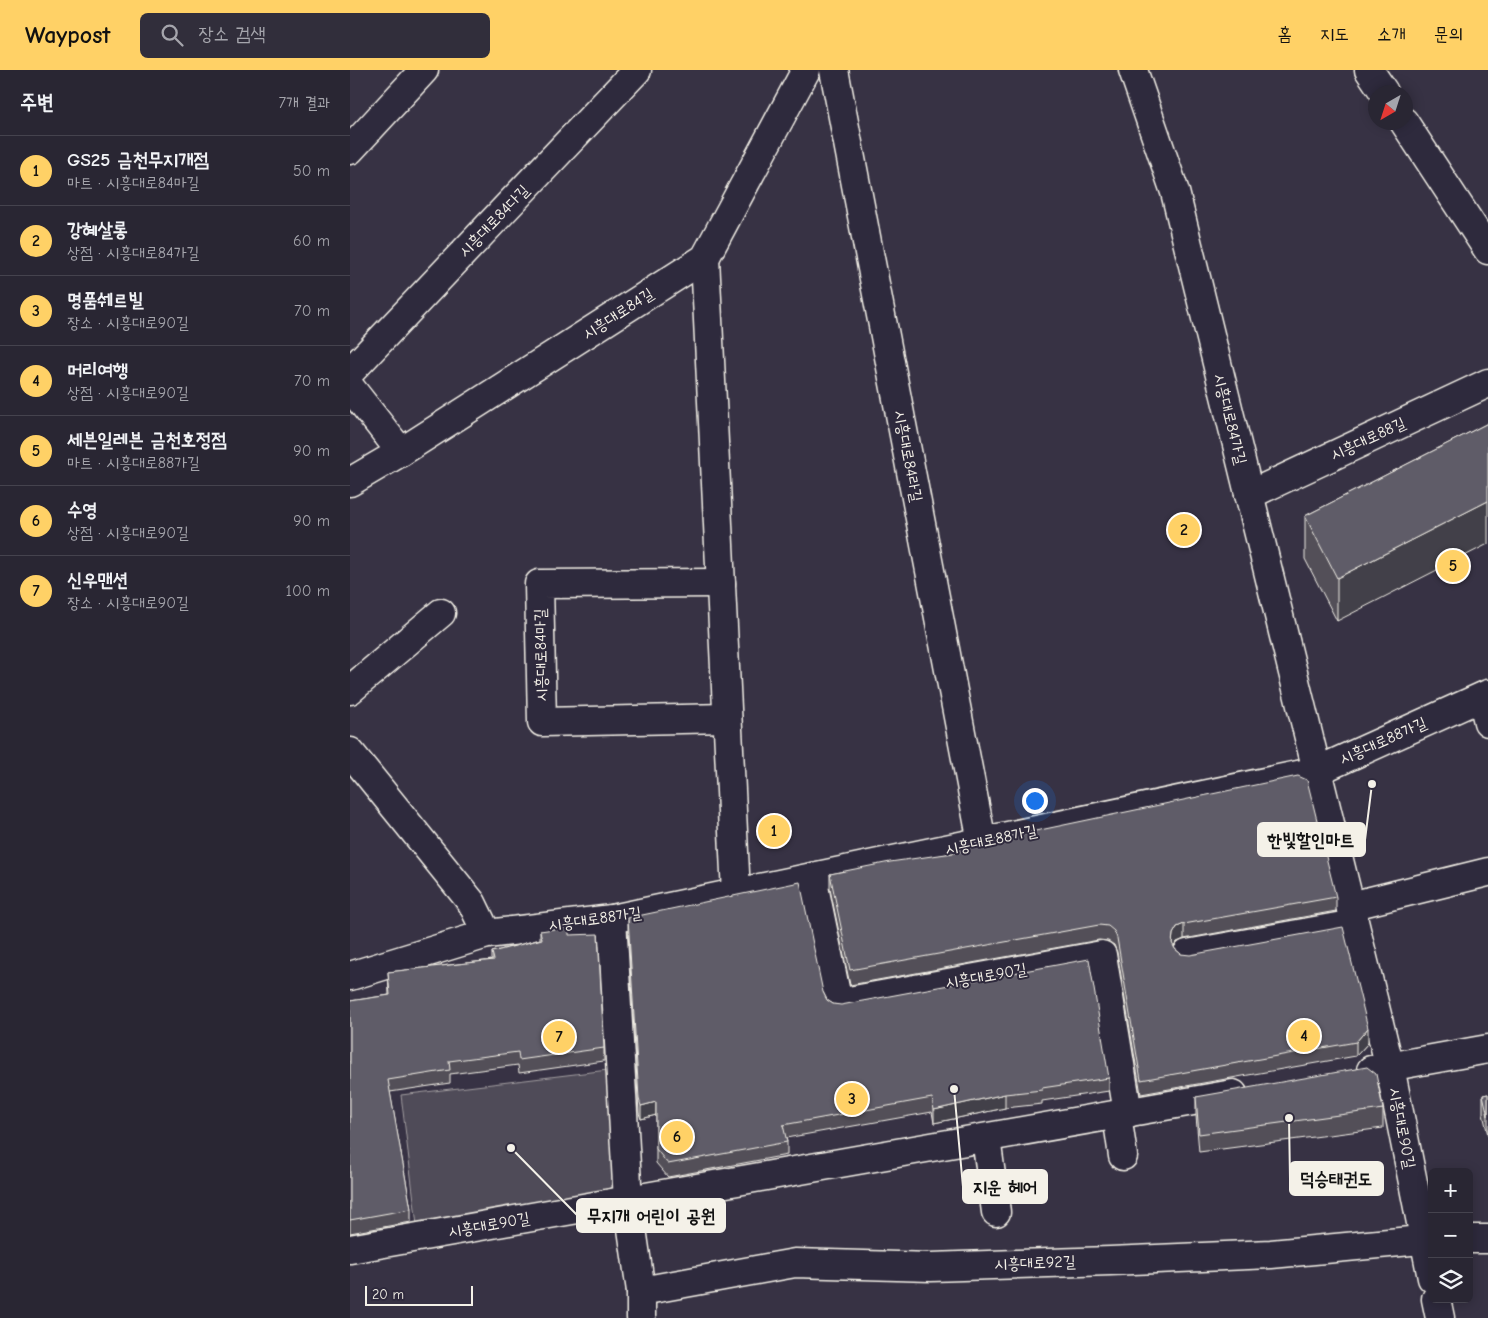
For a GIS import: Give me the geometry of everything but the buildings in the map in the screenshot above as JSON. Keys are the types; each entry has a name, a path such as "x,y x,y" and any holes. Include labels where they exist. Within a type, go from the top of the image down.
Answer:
{"street":[{"path":"350,150 424,70"},
{"name":"시흥대로84다길","path":"350,372 638,70"},
{"name":"시흥대로84길","path":"350,482 401,452 704,258 806,70"},
{"name":"시흥대로84라길","path":"834,70 982,842"},
{"name":"시흥대로84가길","path":"1133,70 1175,192 1317,771"},
{"path":"1369,70 1379,85"},
{"path":"1409,130 1488,250"},
{"path":"704,258 736,893"},
{"name":"시흥대로88길","path":"1249,495 1488,383"},
{"path":"350,387 401,452"},
{"name":"시흥대로84마길","path":"721,583 539,584 542,722 727,718"},
{"path":"350,690 441,613"},
{"name":"시흥대로88가길","path":"350,976 487,934 612,919 1317,771 1486,704"},
{"path":"350,752 472,902 487,934"},
{"name":"시흥대로90길","path":"1317,771 1389,1067 1428,1239"},
{"path":"1187,954 1352,915 1488,872"},
{"name":"시흥대로90길","path":"812,877 838,1002 1102,955 1122,1114 1123,1156"},
{"path":"612,919 628,1201 641,1291 641,1318"},
{"name":"시흥대로90길","path":"1350,1074 1488,1049"},
{"name":"시흥대로90길","path":"350,1249 1253,1091"},
{"path":"986,1138 996,1212"},
{"name":"시흥대로92길","path":"641,1291 795,1262 932,1267 1100,1261 1271,1254 1428,1239"},
{"path":"1473,1239 1488,1239"},
{"path":"1437,1303 1440,1318"}],"shaded area":[{"path":"608,1070 619,1202 418,1233 401,1095"}],"place":[{"name":"강혜살롱","path":"1184,530"},
{"name":"세븐일레븐 금천호정점","path":"1453,566"},
{"name":"한빛할인마트","path":"1372,784"},
{"name":"GS25 금천무지개점","path":"774,831"},
{"name":"머리여행","path":"1304,1036"},
{"name":"신우맨션","path":"559,1037"},
{"name":"지운 헤어","path":"954,1089"},
{"name":"명품쉐르빌","path":"852,1099"},
{"name":"덕승태권도","path":"1289,1118"},
{"name":"수영","path":"677,1137"},
{"name":"무지개 어린이 공원","path":"511,1148"}]}
